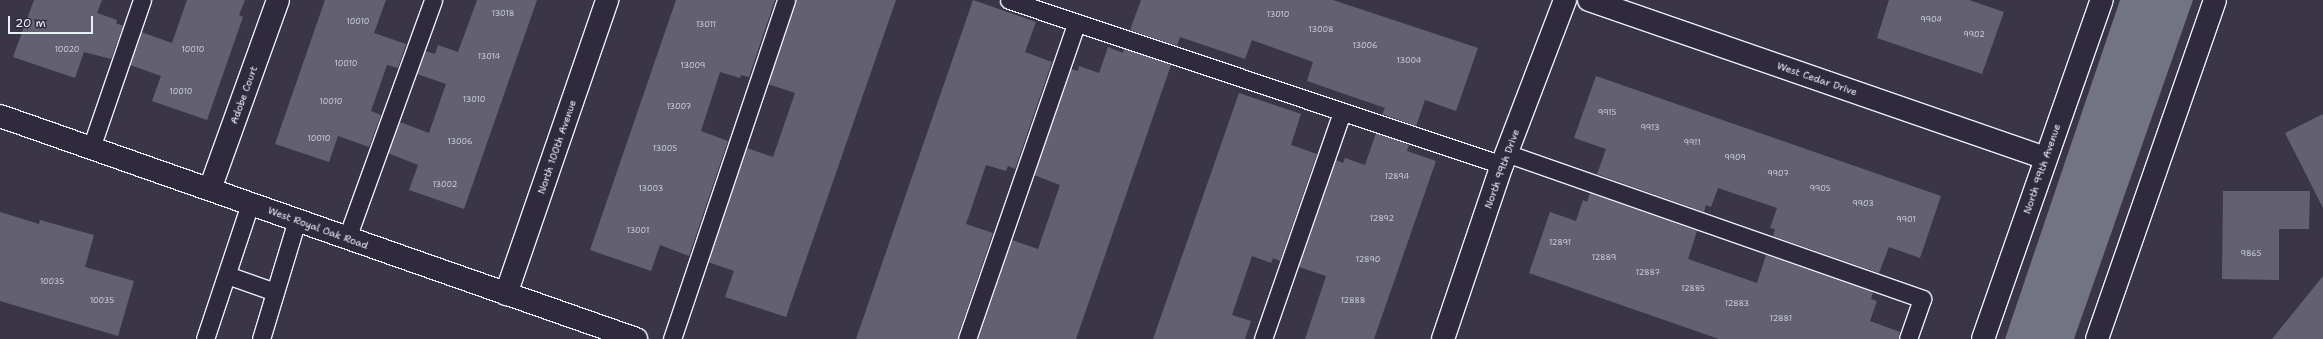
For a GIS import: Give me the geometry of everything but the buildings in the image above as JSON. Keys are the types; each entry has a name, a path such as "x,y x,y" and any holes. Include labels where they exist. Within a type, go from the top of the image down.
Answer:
{"street":[{"name":"Adobe Court","path":"210,190 278,0"},
{"name":"North 100th Avenue","path":"506,294 608,0"},
{"name":"North 99th Drive","path":"1443,339 1504,159 1565,0"},
{"name":"West Cedar Drive","path":"1589,0 2045,158"},
{"name":"North 99th Avenue","path":"1983,339 2045,158 2102,0"},
{"path":"2097,339 2215,0"},
{"name":"West Royal Oak Road","path":"0,116 636,339"}],"lane":[{"path":"91,148 142,0"},
{"path":"347,238 433,0"},
{"path":"672,339 786,0"},
{"path":"1009,0 1076,24 1342,112 1504,159 1922,299 1908,339"},
{"path":"967,339 1076,24"},
{"path":"1263,339 1342,112"},
{"path":"205,339 250,204"},
{"path":"261,339 298,220"},
{"path":"227,275 275,292"}],"water":[{"path":"2120,0 2193,0 2074,339 2005,339"}]}
